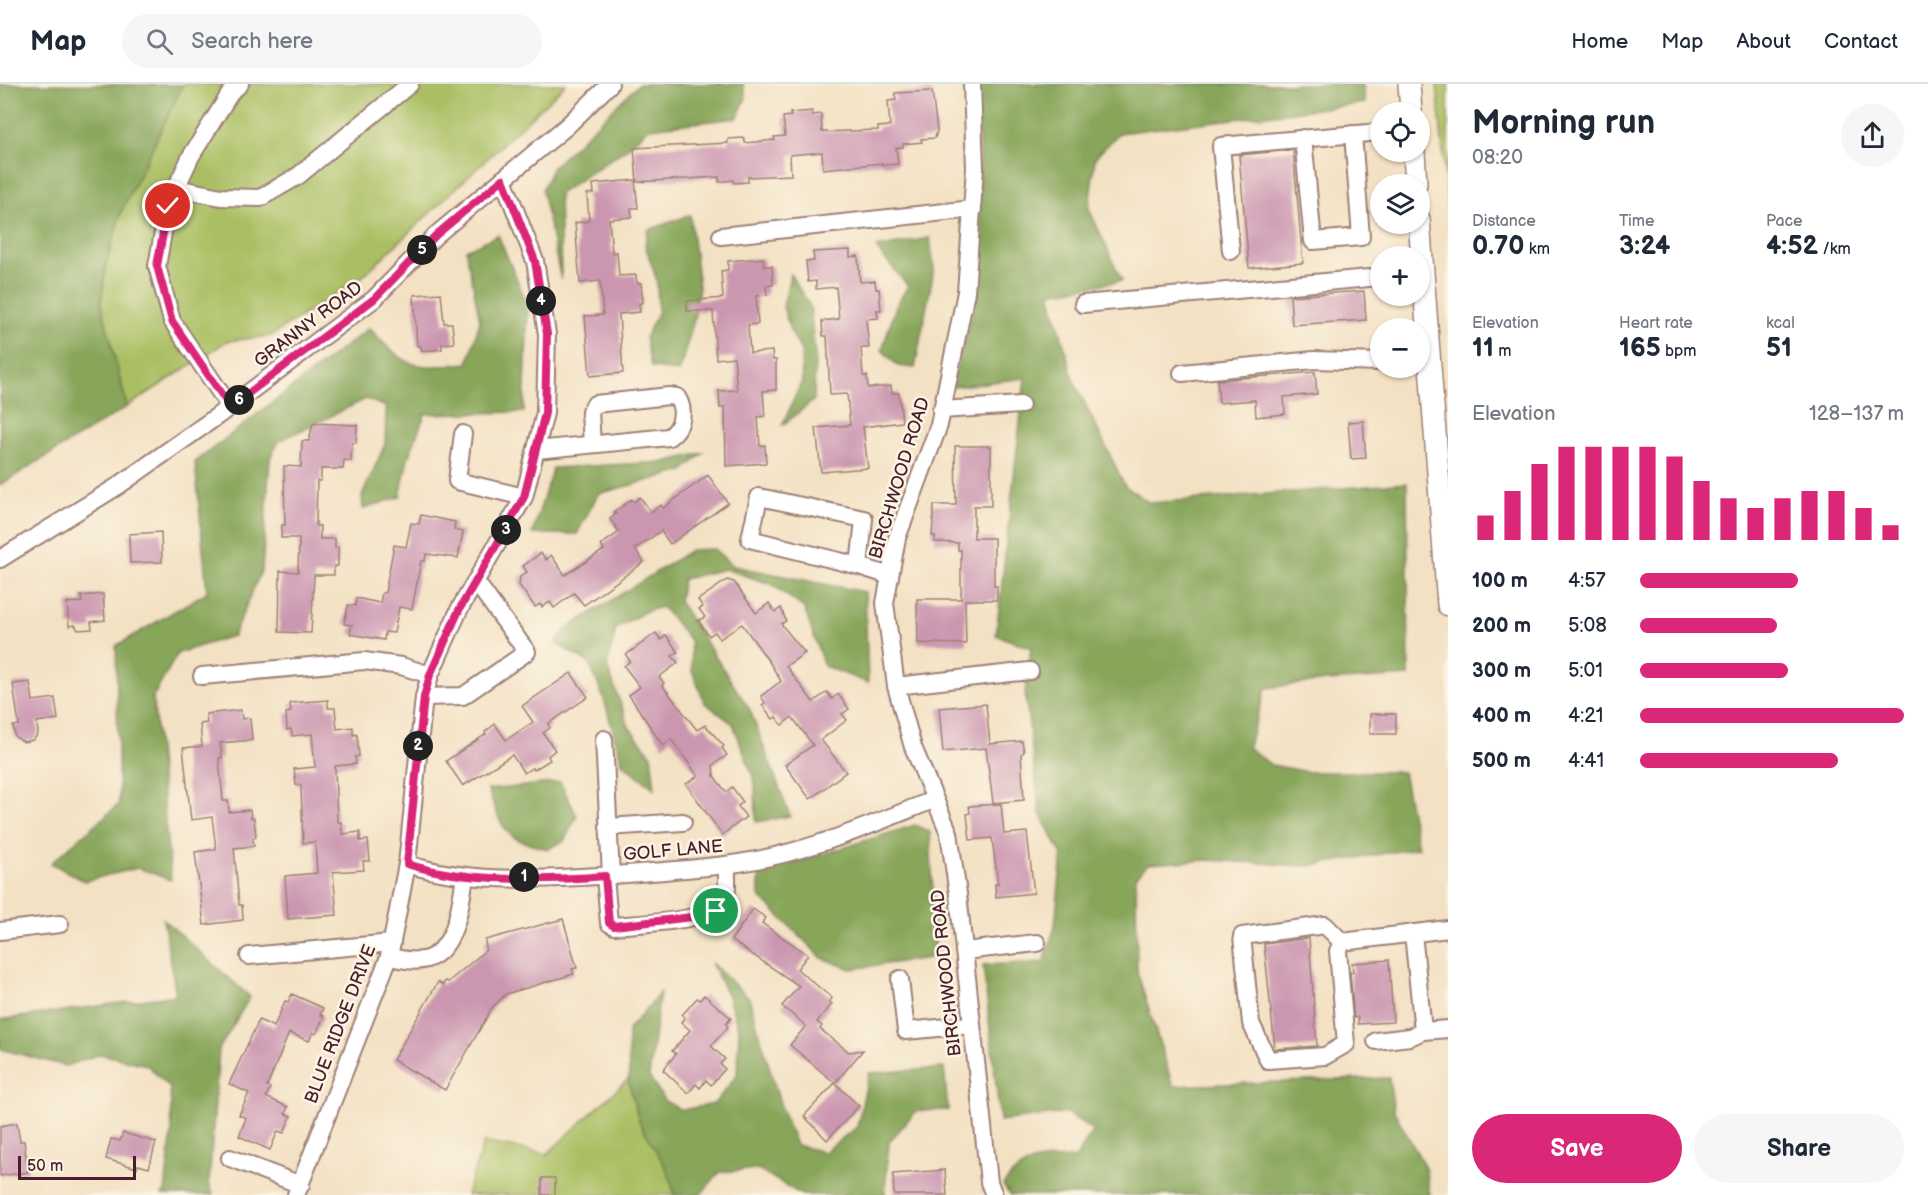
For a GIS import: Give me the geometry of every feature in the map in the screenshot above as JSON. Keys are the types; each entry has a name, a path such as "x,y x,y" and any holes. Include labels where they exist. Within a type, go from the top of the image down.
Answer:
{"main road":[{"path":"1409,84 1410,102"},
{"path":"1426,378 1448,605"}],"street":[{"path":"230,407 172,321 157,266 168,206 176,188 191,156 231,92 240,84"},
{"path":"176,188 221,197 260,198 298,176 410,84"},
{"name":"GRANNY ROAD","path":"0,559 118,486 230,407 374,299 436,235 567,126 610,84"},
{"name":"BIRCHWOOD ROAD","path":"972,84 974,209 966,292 939,425 897,538 885,603 896,686 913,747 933,800 949,833 989,1182 994,1195"},
{"path":"1232,251 1221,146 1370,133"},
{"path":"1303,138 1314,242 1361,237 1353,135"},
{"name":"BLUE RIDGE DRIVE","path":"298,1190 390,950 407,864 424,697 430,675 459,610 524,497 545,413 547,334 535,261 503,179"},
{"path":"721,236 974,209"},
{"path":"1083,304 1370,278"},
{"path":"1182,373 1314,360 1370,362"},
{"path":"536,450 669,437 678,430 681,422 681,402 677,397 669,396 596,404 590,412 592,444"},
{"path":"941,410 1021,405"},
{"path":"463,434 457,481 524,497"},
{"path":"859,566 864,519 759,497 750,539 890,576"},
{"path":"424,697 463,696 527,652 476,582"},
{"path":"202,676 364,661 401,666 430,675"},
{"path":"896,686 1030,671"},
{"path":"604,739 609,923 614,926 701,916 716,911 726,898 727,866"},
{"name":"GOLF LANE","path":"407,864 465,876 576,878 727,866 788,854 855,831 933,800"},
{"path":"608,827 683,822"},
{"path":"249,956 390,950 409,961 428,959 442,948 457,918 465,876"},
{"path":"0,931 60,924"},
{"path":"1325,925 1342,942 1338,951 1346,1044 1325,1056 1268,1060 1251,1023 1242,936 1325,925"},
{"path":"1342,942 1448,929"},
{"path":"1413,933 1424,1030"},
{"path":"964,951 1038,942"},
{"path":"900,979 906,1031 970,1025"},
{"path":"1376,1041 1410,1037 1424,1030 1448,1029"},
{"path":"230,1158 298,1190"}],"green space":[{"path":"0,84 183,85 121,212 106,265 101,303 127,407 0,485"},
{"path":"183,84 566,84 361,278 271,336 227,341 127,407 101,303 106,265 121,212"},
{"path":"639,84 743,84 746,98 737,118 649,128 626,149 559,194 561,280 542,190 553,167"},
{"path":"978,84 1363,84 1365,103 1119,133 1095,158 1089,209 1122,281 1050,293 1073,379 1125,486 1150,503 1407,483 1409,676 1326,681 1266,688 1248,747 1271,765 1309,772 1403,772 1418,848 1308,866 1207,860 1148,864 1136,877 1137,971 1173,1086 1389,1078 1394,1111 1425,1167 1430,1195 1010,1195 1003,1185 1019,1169 1035,1161 1076,1158 1093,1130 1067,1113 1000,1121 983,965 1044,962 1055,926 1062,855 1040,814 1025,693 1031,648 996,635 1025,378 951,387 980,286"},
{"path":"1437,84 1448,84 1448,212"},
{"path":"690,215 699,287 694,320 679,372 651,367 645,338 658,312 657,281 645,245 648,230"},
{"path":"498,235 528,306 524,412 425,414 408,458 400,497 363,509 362,496 385,444 386,407 366,399 279,441 270,458 262,569 233,636 178,653 153,697 171,880 138,868 84,881 51,863 119,804 116,646 207,592 195,462 369,328 393,351 412,363 434,366 468,363 480,321 466,250"},
{"path":"930,238 934,269 915,368 898,366 882,350 896,306 908,286 876,248"},
{"path":"790,274 810,306 815,355 814,400 782,426 802,381 801,351 790,330 783,307"},
{"path":"703,453 683,471 598,494 577,534 532,534 553,468 664,462"},
{"path":"714,549 733,566 865,592 868,683 824,666 804,608 771,584 725,569 683,579 679,601 750,710 790,816 756,822 755,782 733,724 705,703 692,671 690,640 662,607 646,611 616,628 607,666 629,727 651,754 655,789 622,763 604,699 589,663 555,643 566,629 691,550"},
{"path":"560,782 577,816 564,841 548,849 513,837 502,824 488,790"},
{"path":"915,825 930,832 936,957 850,969 822,958 759,896 759,874"},
{"path":"163,919 250,997 219,1049 209,1183 213,1195 162,1195 165,1191 172,1131 170,1088 147,1065 100,1054 66,1066 0,1049 0,1020 176,995"},
{"path":"711,963 749,998 782,1110 796,1145 824,1152 857,1127 869,1073 944,1068 948,1110 916,1111 889,1142 885,1195 802,1195 758,1169 720,1172 700,1195 675,1195 667,1170 639,1121 629,1083 628,1030 660,993 649,1077 665,1101 681,1110 714,1104 737,1075 739,1031 728,996"},
{"path":"636,1072 680,1195 466,1195 484,1142 547,1154"}],"building":[{"path":"932,91 937,131 935,138 921,139 922,142 903,144 903,147 896,148 898,164 882,165 882,163 823,169 822,152 790,155 791,175 748,177 748,182 734,183 733,180 719,182 719,177 637,182 634,148 728,143 728,139 744,138 745,143 775,140 774,137 785,136 783,117 791,116 790,113 812,111 812,115 821,114 822,132 878,130 878,127 890,126 888,101 896,100 895,93"},
{"path":"1293,150 1303,263 1249,268 1239,155"},
{"path":"635,180 638,208 631,208 632,217 609,219 612,253 617,252 619,276 636,275 637,283 641,283 643,303 639,303 640,312 619,314 623,373 590,376 585,316 603,315 600,281 580,283 575,223 589,221 587,194 594,193 593,184"},
{"path":"850,250 850,257 858,256 860,282 875,281 876,289 879,289 881,310 877,310 878,318 866,319 869,348 861,348 863,376 867,376 868,388 891,386 892,393 899,393 902,422 863,427 868,468 821,472 816,428 850,425 847,394 830,395 827,336 823,336 822,321 839,319 836,287 816,289 816,281 808,282 806,261 814,261 813,252"},
{"path":"763,258 764,266 772,266 773,285 766,286 767,295 756,296 758,324 748,325 750,353 772,351 773,360 776,360 776,390 763,391 765,416 758,417 760,446 765,445 766,463 726,466 725,407 720,408 719,391 737,390 734,357 716,359 713,311 687,311 687,301 723,298 721,271 728,270 728,261"},
{"path":"1364,291 1366,320 1292,325 1290,296"},
{"path":"441,293 444,323 452,323 454,343 442,344 442,349 422,351 421,346 417,346 414,295"},
{"path":"1315,372 1317,394 1284,397 1285,414 1256,417 1255,400 1219,403 1217,380"},
{"path":"1363,421 1366,458 1351,459 1348,422"},
{"path":"313,423 357,425 356,443 352,443 351,461 344,460 343,469 321,469 321,481 317,481 316,526 320,526 320,539 335,539 335,548 338,548 338,566 334,566 334,575 314,575 311,633 279,632 280,571 298,572 299,538 281,538 282,525 285,525 284,466 301,467 302,441 309,441"},
{"path":"955,446 991,446 991,506 974,506 974,538 994,538 994,586 997,586 997,600 965,600 966,644 918,643 917,599 961,599 961,550 958,550 958,543 935,542 935,536 932,536 934,505 956,505"},
{"path":"708,475 728,503 670,544 661,531 635,549 644,562 584,605 574,593 554,608 550,602 542,607 540,604 535,607 519,585 520,577 527,572 523,566 541,553 546,560 551,555 565,575 604,550 601,545 619,532 610,519 616,514 614,512 632,499 634,502 640,497 651,512 661,505 663,508"},
{"path":"421,515 455,522 454,530 463,532 458,558 426,554 425,561 421,561 412,609 399,607 394,633 385,632 384,640 350,634 352,625 344,624 348,605 355,606 356,598 380,603 382,593 385,593 394,545 406,547 411,523 419,524"},
{"path":"161,532 162,562 130,563 129,534"},
{"path":"727,580 734,582 756,613 769,603 775,612 781,608 786,621 781,624 805,653 786,666 813,702 827,692 832,699 838,694 849,709 842,714 847,720 821,740 846,772 810,799 785,765 813,745 792,717 782,725 776,717 773,719 762,705 765,703 761,696 781,681 770,663 742,624 720,639 715,632 709,636 698,621 705,617 699,609 703,607 698,600"},
{"path":"103,594 105,620 91,622 92,629 78,630 75,625 69,626 67,603 82,602 81,596"},
{"path":"656,633 661,640 666,635 678,652 672,656 678,663 659,677 664,683 662,685 697,730 705,725 724,746 722,748 727,755 713,765 714,776 726,792 732,787 743,802 738,806 746,817 722,835 686,784 698,776 671,739 663,746 629,695 640,687 624,666 630,661 626,655"},
{"path":"571,673 588,697 548,724 550,728 543,733 555,750 548,756 550,760 524,773 512,755 463,786 446,761 486,734 485,732 495,724 506,740 533,722 522,706"},
{"path":"30,682 33,701 55,698 58,719 37,722 38,734 33,740 24,742 15,737 13,726 19,725 13,684"},
{"path":"328,700 328,708 335,708 337,729 353,727 353,735 357,734 359,756 355,757 356,764 335,766 337,822 341,822 342,834 360,832 360,841 368,840 370,861 363,861 364,870 333,872 337,915 288,919 285,876 317,873 315,842 303,843 301,785 296,785 294,769 315,767 312,734 292,736 291,729 287,730 286,713 291,712 290,703"},
{"path":"986,704 990,744 1022,741 1024,800 993,803 986,748 943,752 939,708"},
{"path":"241,710 242,719 250,718 252,740 220,743 222,758 219,758 223,801 228,801 229,812 250,810 251,818 254,818 256,837 253,838 254,846 234,848 239,905 242,905 243,920 204,925 195,852 216,849 212,817 191,820 183,748 202,746 200,724 207,723 206,714"},
{"path":"1370,714 1396,714 1396,734 1370,734"},
{"path":"1001,804 1004,834 1027,832 1034,893 996,897 995,884 998,884 992,838 970,840 967,814 970,813 969,806"},
{"path":"753,909 766,918 762,923 808,955 797,969 832,998 829,1002 832,1004 817,1022 822,1026 820,1029 849,1052 863,1050 835,1083 790,1045 806,1026 782,1006 799,986 731,940"},
{"path":"563,919 577,968 572,969 574,974 506,994 492,1008 445,1090 393,1060 438,982 443,985 445,981 448,982 486,950 485,940"},
{"path":"1309,938 1317,1046 1275,1049 1264,944"},
{"path":"1389,960 1393,1022 1358,1024 1358,1017 1354,1018 1350,972 1353,972 1352,963"},
{"path":"292,994 323,1008 320,1015 324,1016 316,1034 313,1032 309,1041 289,1033 267,1086 270,1088 266,1097 288,1107 285,1114 291,1116 284,1133 278,1131 270,1150 239,1136 246,1118 239,1115 249,1093 229,1084 259,1020 274,1027 285,1001 288,1002"},
{"path":"704,995 731,1018 726,1024 728,1027 711,1046 725,1059 720,1064 725,1069 711,1085 706,1080 700,1088 696,1084 688,1093 663,1070 676,1054 672,1051 690,1030 681,1022 685,1017 682,1015 697,998 700,1000"},
{"path":"835,1083 859,1106 827,1140 804,1116"},
{"path":"17,1123 20,1141 24,1141 28,1172 0,1176 0,1126"},
{"path":"123,1133 156,1142 149,1168 138,1165 137,1168 106,1159 111,1139 120,1141"},
{"path":"945,1170 947,1195 894,1195 893,1174"},
{"path":"542,1178 555,1178 555,1195 542,1195"}],"route":[{"path":"168,206 157,266 172,321 230,407 374,299 436,235 503,179 535,261 547,334 545,413 524,497 459,610 430,675 424,697 407,864 465,876 576,878 605,876 609,923 614,926 701,916 716,911"}]}
